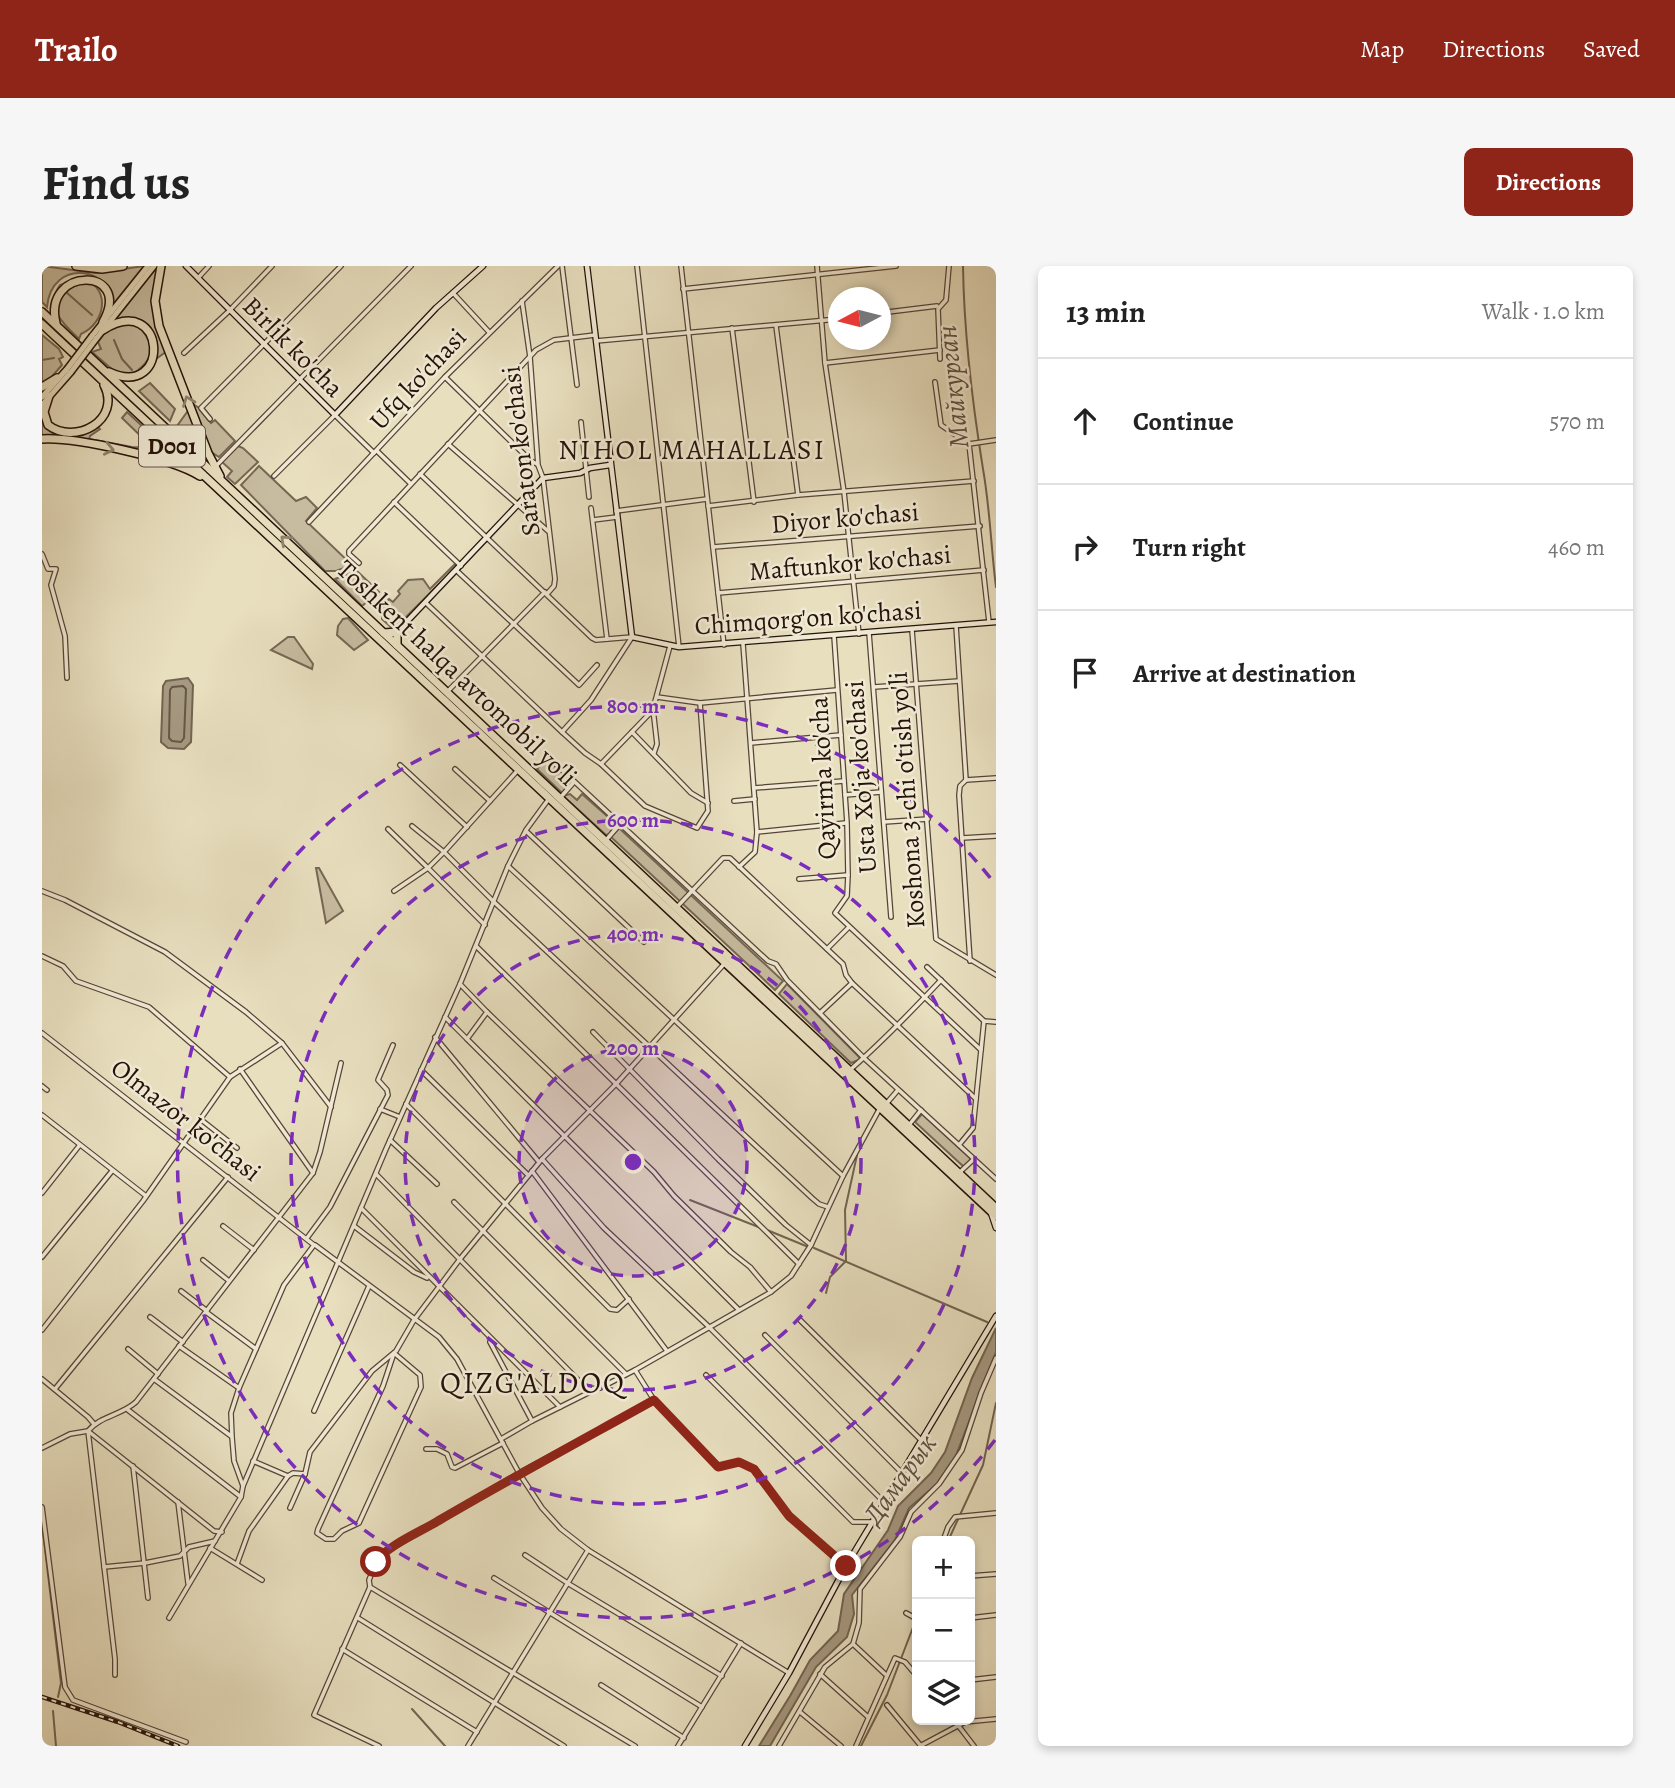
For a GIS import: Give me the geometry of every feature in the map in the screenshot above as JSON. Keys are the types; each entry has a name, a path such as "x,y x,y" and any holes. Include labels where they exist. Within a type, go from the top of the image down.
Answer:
{"highway":[{"path":"76,266 102,269 123,266"},
{"path":"161,266 155,301 159,326 215,467 226,485"},
{"path":"42,333 60,335 53,316 51,298 58,284 72,276 90,277 104,288 109,304 103,326 135,322 151,334 155,349 149,366 133,377 100,372"},
{"name":"Toshkent halqa avtomobil yo'li","path":"42,312 60,335 383,632 518,770 555,797 677,908 967,1184 996,1216"},
{"name":"Toshkent halqa avtomobil yo'li","path":"42,324 60,335"},
{"path":"46,397 44,415 49,426 67,432 86,430 100,420 108,404 107,391 100,372"},
{"name":"Toshkent halqa avtomobil yo'li","path":"100,372 255,525 448,697 725,963 852,1076"},
{"path":"42,387 57,378"},
{"path":"42,439 67,440 159,460 196,474 218,489"},
{"path":"255,525 261,518"},
{"path":"383,632 397,632 397,646"},
{"name":"Toshkent halqa avtomobil yo'li","path":"883,1106 908,1125 959,1173 967,1184"}],"main road":[{"path":"46,397 148,266"},
{"path":"103,326 154,266"},
{"path":"42,405 57,378 69,370"}],"street":[{"name":"Birlik ko'cha","path":"186,266 335,415 411,484"},
{"path":"198,278 209,266"},
{"path":"184,353 272,266"},
{"path":"211,419 201,408 341,266"},
{"path":"215,467 411,266"},
{"path":"274,476 453,293 483,266"},
{"path":"560,266 577,385"},
{"name":"Ufq ko'chasi","path":"309,522 489,332 560,266"},
{"path":"562,732 591,700 632,637 587,266"},
{"path":"637,266 679,647"},
{"path":"681,266 724,645"},
{"path":"817,266 825,363 844,492 859,634"},
{"path":"684,289 896,266"},
{"path":"891,312 938,306 946,300 948,266"},
{"path":"453,293 489,332"},
{"name":"Saraton ko'chasi","path":"522,301 530,357 538,465 543,478 555,583 546,593"},
{"path":"938,306 940,359"},
{"path":"596,341 828,319"},
{"path":"776,326 798,495"},
{"path":"732,328 754,502"},
{"path":"359,563 349,551 530,357 548,342 595,335"},
{"path":"825,363 940,350"},
{"path":"445,377 538,465"},
{"path":"935,382 941,425 969,443 996,440"},
{"path":"580,422 589,496"},
{"path":"969,443 989,622"},
{"path":"448,444 549,533"},
{"path":"397,632 543,478 580,473 610,465"},
{"path":"420,474 592,638 632,637"},
{"path":"708,506 798,495 974,481"},
{"path":"593,520 707,499"},
{"path":"394,502 515,625 579,685 597,665"},
{"path":"591,508 607,639"},
{"name":"Diyor ko'chasi","path":"713,547 979,526"},
{"path":"42,554 48,569 57,569 51,585 65,636 67,678"},
{"name":"Maftunkor ko'chasi","path":"718,593 984,570"},
{"path":"448,697 546,593"},
{"path":"426,603 562,732 645,806 697,828 708,811 700,703"},
{"name":"Chimqorg'on ko'chasi","path":"632,637 679,647 996,622"},
{"path":"956,626 967,780"},
{"name":"Koshona 3-chi o'tish yo'li","path":"912,630 936,939 996,975"},
{"name":"Usta Xo'ja ko'chasi","path":"869,633 891,918"},
{"name":"Qayirma ko'cha","path":"834,636 848,875 847,896 835,913 849,927"},
{"path":"739,867 755,852 757,832 743,643"},
{"path":"601,764 653,709 670,646"},
{"path":"874,687 960,681"},
{"path":"657,697 700,703 837,690"},
{"path":"653,709 657,744 654,753"},
{"path":"632,732 691,793 708,803"},
{"path":"751,743 841,735"},
{"path":"548,757 768,961 776,964 787,979 865,1059 996,1179"},
{"path":"400,765 467,827"},
{"path":"455,769 490,801"},
{"path":"394,891 428,868 518,770"},
{"path":"971,961 959,790 961,784 967,780 996,778"},
{"path":"754,788 844,781"},
{"path":"169,1618 241,1497 253,1461 390,1140 460,984 508,866 526,830 555,797 574,782"},
{"path":"845,795 881,792"},
{"path":"734,801 755,799"},
{"path":"884,822 928,819"},
{"path":"757,832 847,823"},
{"path":"605,841 620,824"},
{"path":"412,826 444,852 494,902 812,1198 828,1207"},
{"path":"388,829 485,925"},
{"path":"526,830 645,942"},
{"path":"962,838 996,836"},
{"path":"677,908 723,858 730,858 843,964 852,983 976,1099"},
{"path":"508,866 843,1176"},
{"path":"799,879 848,875"},
{"path":"42,891 65,900 165,952 246,1012 282,1043 331,1107"},
{"path":"827,949 849,927 981,1050"},
{"path":"476,946 799,1264"},
{"path":"42,956 63,966 76,981 149,1007 230,1077"},
{"path":"394,1353 420,1375 421,1387 359,1523 342,1531 334,1539 326,1539 317,1532 318,1529 383,1386 394,1353 414,1320 540,1160 617,1083 725,963"},
{"path":"927,967 984,1021 996,1022"},
{"path":"852,1076 941,980"},
{"path":"820,1013 852,983"},
{"path":"460,984 654,1172 730,1252 750,1267 771,1292"},
{"path":"467,1039 487,1012"},
{"path":"445,1017 739,1310"},
{"path":"959,1144 973,1128 984,1021"},
{"path":"593,1032 786,1226 811,1245"},
{"name":"Olmazor ko'chasi","path":"42,1033 314,1245 439,1338 457,1359 541,1508 561,1529 588,1550 789,1673"},
{"path":"435,1037 540,1160 604,1228 708,1326 884,1502"},
{"path":"42,1330 146,1196 230,1077 282,1043"},
{"path":"307,1238 330,1207 388,1092 378,1080 394,1045"},
{"path":"42,1448 70,1434 88,1431 94,1424 128,1410 230,1282 313,1173 341,1063"},
{"path":"240,1069 313,1173"},
{"path":"421,1070 528,1175"},
{"path":"42,1086 47,1090"},
{"path":"426,1449 437,1449 447,1454 453,1468 470,1462 532,1422 635,1370 771,1292 791,1276 811,1245 843,1176 883,1106 898,1090"},
{"path":"406,1104 610,1309 617,1310 629,1299"},
{"path":"380,1109 400,1117"},
{"path":"908,1125 921,1110"},
{"path":"42,1115 146,1196"},
{"path":"199,1118 237,1149"},
{"path":"390,1140 437,1184"},
{"path":"42,1193 79,1146"},
{"path":"959,1173 974,1159"},
{"path":"42,1257 112,1171"},
{"path":"532,1171 667,1351"},
{"path":"376,1174 587,1389 593,1390"},
{"path":"55,1390 228,1177"},
{"path":"454,1202 627,1374"},
{"path":"361,1208 560,1407"},
{"path":"992,1209 996,1228"},
{"path":"223,1226 254,1250"},
{"path":"354,1226 414,1272 429,1278"},
{"path":"243,1486 234,1461 231,1413 239,1388 284,1284 314,1245"},
{"path":"203,1260 230,1282"},
{"path":"314,1411 369,1286"},
{"path":"181,1291 256,1349"},
{"path":"745,1746 789,1673 846,1566 996,1316"},
{"path":"150,1317 183,1342"},
{"path":"800,1320 921,1440"},
{"path":"765,1335 902,1473"},
{"path":"488,1337 532,1422"},
{"path":"179,1346 239,1388"},
{"path":"128,1349 158,1374"},
{"path":"290,1508 305,1474 310,1452 372,1371 394,1353"},
{"path":"779,1746 825,1667 853,1644 859,1623 860,1589 900,1537 911,1512 939,1484 962,1450 996,1358"},
{"path":"635,1370 654,1400 718,1467 739,1462 754,1469 789,1516 846,1566"},
{"path":"706,1375 853,1522 872,1522"},
{"path":"42,1379 94,1424"},
{"path":"154,1379 232,1437"},
{"path":"379,1746 314,1715 358,1618 379,1556 519,1473 654,1400"},
{"path":"128,1410 241,1497"},
{"path":"88,1431 214,1531 222,1532"},
{"path":"88,1431 116,1659 115,1675"},
{"path":"253,1461 288,1476"},
{"path":"133,1466 148,1598"},
{"path":"237,1564 250,1531 288,1476 293,1473 305,1474"},
{"path":"178,1502 188,1584"},
{"path":"42,1507 65,1687 73,1700 186,1742"},
{"path":"945,1536 948,1527 959,1517 996,1513"},
{"path":"104,1567 180,1556 189,1547 215,1541"},
{"path":"210,1548 262,1580"},
{"path":"468,1746 588,1550"},
{"path":"525,1555 722,1675"},
{"path":"975,1576 996,1574"},
{"path":"494,1578 702,1707"},
{"path":"370,1587 635,1746"},
{"path":"906,1613 912,1616"},
{"path":"975,1617 996,1615"},
{"path":"358,1618 564,1746"},
{"path":"678,1746 741,1643"},
{"path":"853,1644 886,1674"},
{"path":"342,1649 477,1732"},
{"path":"856,1746 895,1658 905,1662 912,1670"},
{"path":"820,1675 868,1717"},
{"path":"975,1679 996,1677"},
{"path":"601,1685 684,1738"},
{"path":"887,1705 921,1746 965,1721 996,1719"},
{"path":"800,1712 841,1746"},
{"path":"959,1726 974,1746"}],"shaded area":[{"path":"42,266 96,273 144,266 111,307 108,291 102,281 80,273 65,276 55,285 47,307 42,302"},
{"path":"158,266 153,300 167,351 156,359 156,340 149,327 134,320 115,320"},
{"path":"78,278 89,281 96,287 102,303 97,321 81,334 79,339 58,315 54,301 60,285"},
{"path":"123,323 139,326 150,346 149,358 131,375 114,371 92,352 101,349 98,342 106,331"},
{"path":"42,335 59,349 63,357 59,359 62,365 42,384"},
{"path":"150,383 175,409 170,421 139,391"},
{"path":"193,404 211,423 215,420 235,441 219,457 208,450"},
{"path":"190,411 210,463 178,433 177,426"},
{"path":"127,412 183,464 79,439 42,437 42,418 45,425 83,434 97,426 100,429 89,439 153,448 122,418"},
{"path":"238,446 258,462 235,484 227,477 232,471 222,462"},
{"path":"259,466 296,501 306,497 317,508 306,521 352,565 336,571 325,571 241,485"},
{"path":"455,564 457,566 395,628 382,619 382,607 389,599 393,602 408,580 423,579 430,589"},
{"path":"357,571 379,592 362,606 335,579"},
{"path":"348,618 368,640 354,650 337,635 338,626 343,619"},
{"path":"288,637 294,637 313,664 312,669 271,650"},
{"path":"547,759 572,782 562,793 537,769"},
{"path":"570,794 577,800 582,794 616,824 609,834 606,835 563,796"},
{"path":"619,828 783,981 775,990 611,837"},
{"path":"316,868 319,868 343,911 326,923"},
{"path":"787,984 861,1059 851,1063 779,994"},
{"path":"922,1114 971,1159 964,1167 915,1122"}],"water":[{"path":"188,678 193,685 191,742 184,749 168,748 161,742 163,686 166,681"},
{"path":"996,1328 996,1352 955,1458 938,1483 909,1508 895,1540 852,1595 854,1614 847,1637 816,1667 770,1746 759,1746 810,1660 838,1631 844,1594 888,1530 898,1506 931,1473 945,1452 972,1378"}],"waterway":[{"name":"Майкурган","path":"963,266 969,368 996,587"},
{"path":"66,292 92,315"},
{"path":"114,340 122,359 132,370"},
{"path":"42,360 54,358"},
{"path":"826,1293 830,1277 846,1261 845,1210 857,1155"},
{"path":"690,1200 761,1228"},
{"path":"767,1230 806,1246"},
{"path":"814,1248 987,1322"},
{"path":"950,1536 983,1465 996,1403"},
{"path":"42,1524 61,1683 58,1697"},
{"path":"861,1746 887,1695 912,1630"},
{"path":"412,1709 445,1746"},
{"path":"53,1711 56,1746"}],"railway":[{"path":"42,1697 118,1722 178,1746"}],"district":[{"name":"NIHOL MAHALLASI","path":"692,450"},
{"name":"QIZG'ALDOQ","path":"533,1383"}],"route":[{"path":"376,1562 379,1556 519,1473 654,1400 718,1467 739,1462 754,1469 789,1516 846,1566"}],"water label":[{"name":"Дамарык","path":"900,1479"}]}
